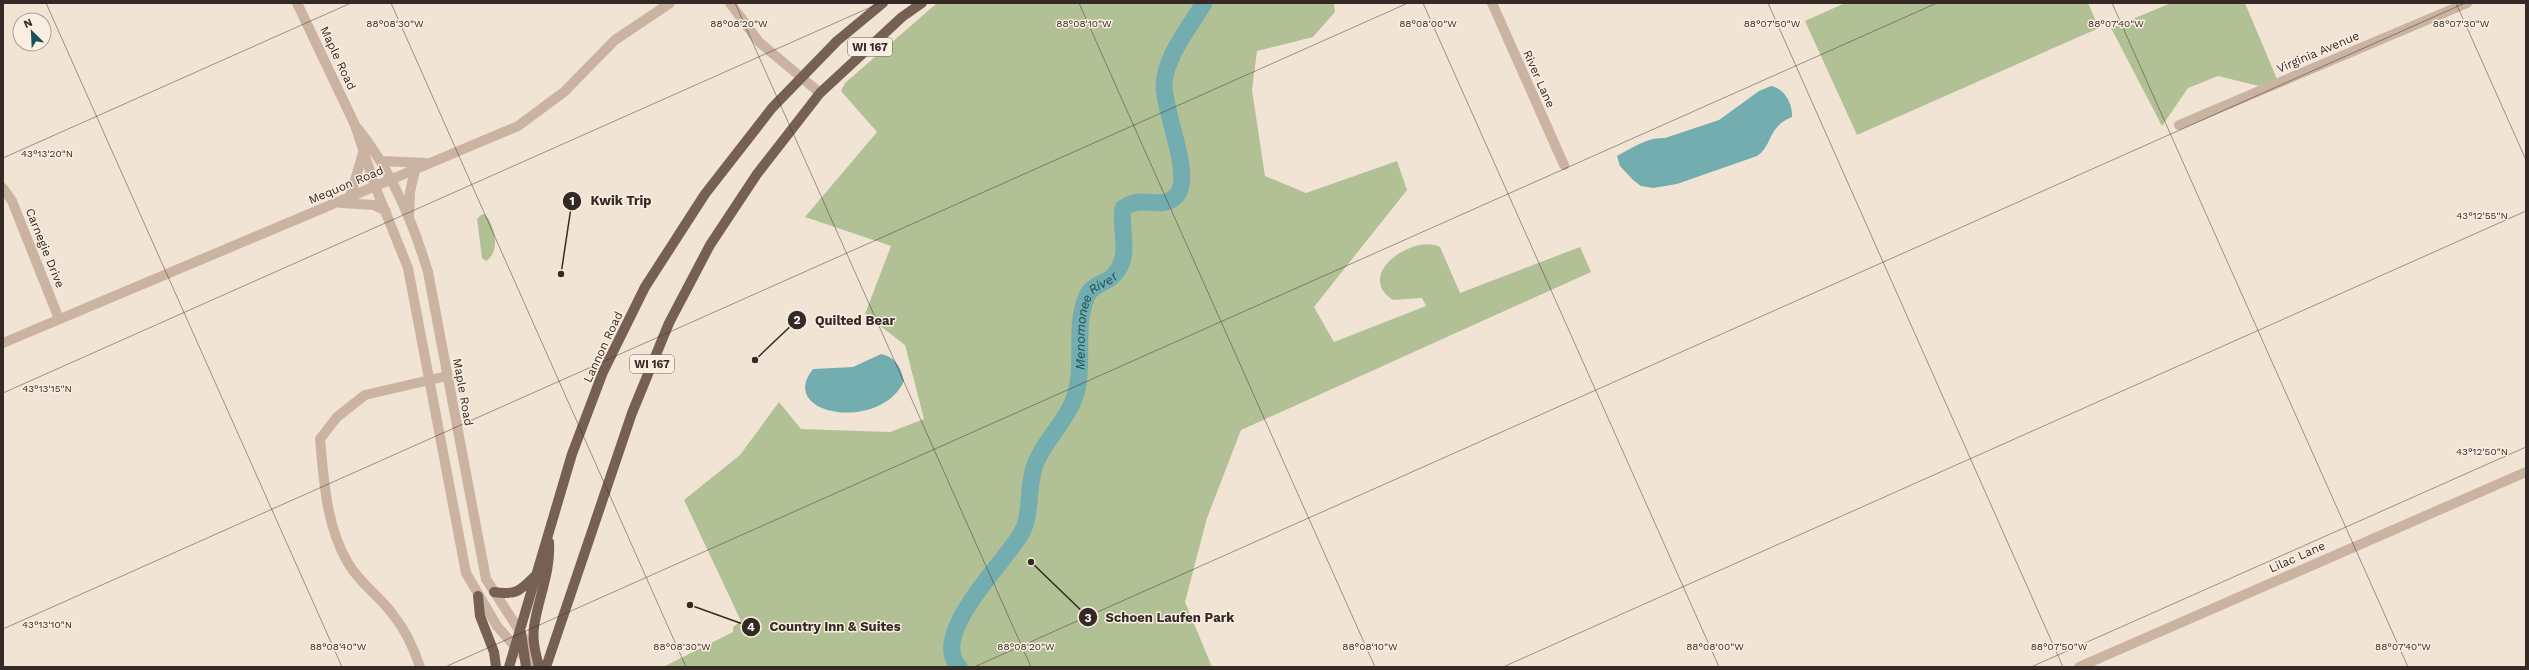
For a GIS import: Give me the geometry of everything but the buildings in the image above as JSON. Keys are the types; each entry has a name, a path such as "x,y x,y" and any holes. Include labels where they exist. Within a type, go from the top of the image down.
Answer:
{"main road":[{"name":"WI 167","path":"800,78 837,41 883,3"},
{"name":"WI 167","path":"546,667 632,413 669,323 715,239 757,174 820,92 902,18 922,3"},
{"name":"Lannon Road","path":"509,667 521,633 536,574 572,454 603,372 645,287 705,194 772,108 800,78"},
{"path":"538,667 534,642 534,627 550,560 548,534"},
{"path":"494,592 514,593 520,590 536,574"},
{"path":"478,596 480,616 494,652 496,667"},
{"path":"521,633 528,664"}],"street":[{"name":"Maple Road","path":"297,3 355,125 375,186 408,268 464,563 478,596 497,626 528,664"},
{"name":"Mequon Road","path":"3,343 518,126 564,92 615,40 670,3"},
{"path":"730,3 758,42 800,78 820,92"},
{"name":"River Lane","path":"1492,3 1564,165"},
{"name":"Virginia Avenue","path":"2179,125 2467,3"},
{"name":"Maple Road","path":"355,125 382,161 409,223 428,272 480,555 486,579 521,633 538,667"},
{"path":"350,198 363,153"},
{"path":"382,161 432,163"},
{"path":"409,223 410,192 415,170"},
{"name":"Carnegie Drive","path":"3,188 12,201 59,319"},
{"path":"337,203 374,205 386,211"},
{"path":"420,667 414,649 394,615 367,588 348,563 332,525 324,477 320,439 337,417 365,395 447,376"},
{"name":"Lilac Lane","path":"2079,667 2526,472"}],"green space":[{"path":"937,3 1334,3 1335,12 1313,37 1257,51 1252,90 1265,176 1306,193 1397,161 1407,190 1314,307 1334,342 1426,306 1422,298 1393,300 1383,290 1380,279 1384,268 1392,258 1416,246 1429,244 1440,247 1460,293 1580,247 1591,272 1241,430 1207,518 1185,602 1212,667 663,667 733,632 733,627 741,621 684,500 740,455 779,402 801,429 890,432 924,419 905,345 865,314 891,246 805,217 877,132 841,91 845,83"},
{"path":"1845,3 2088,3 2099,28 1857,135 1805,21"},
{"path":"2171,3 2245,3 2277,79 2259,86 2218,76 2188,88 2162,126 2111,28"},
{"path":"485,214 489,219 495,239 494,252 486,261 482,258 477,219 481,215"}],"water":[{"path":"1771,86 1776,87 1787,97 1791,107 1792,117 1778,126 1766,146 1757,156 1677,184 1653,188 1641,186 1620,166 1617,156 1646,141 1665,138 1719,120 1759,91"},
{"path":"881,354 894,360 904,381 892,397 874,408 855,412 836,412 819,407 808,398 805,385 813,369 853,367"}],"waterway":[{"name":"Menomonee River","path":"959,667 952,653 953,637 961,618 972,599 1021,534 1027,517 1032,478 1037,460 1065,417 1074,399 1079,378 1080,330 1083,307 1089,292 1110,279 1119,268 1124,252 1122,217 1123,208 1139,202 1168,202 1177,195 1181,186 1182,174 1180,159 1165,97 1165,74 1179,42 1204,3"}],"place":[{"name":"Kwik Trip","path":"561,274"},
{"name":"Quilted Bear","path":"755,360"},
{"name":"Schoen Laufen Park","path":"1031,562"},
{"name":"Country Inn & Suites","path":"690,605"}]}
